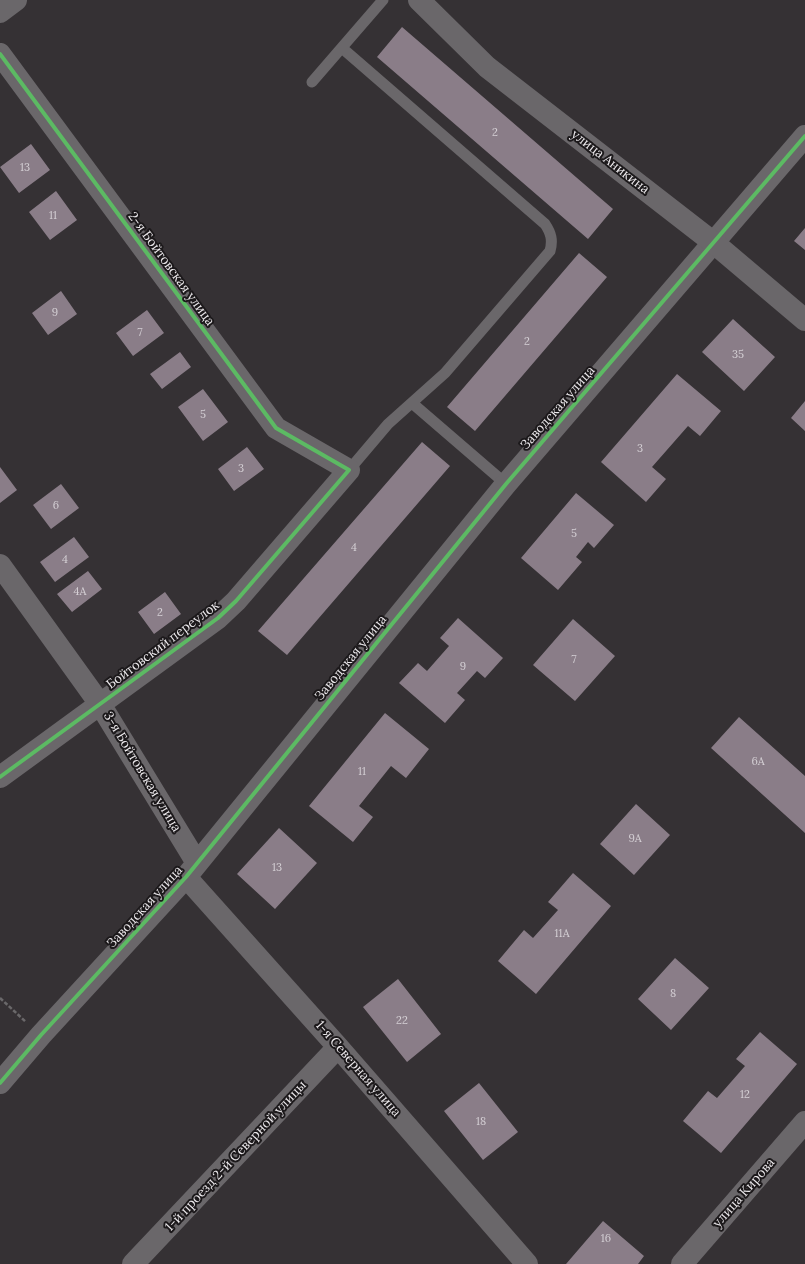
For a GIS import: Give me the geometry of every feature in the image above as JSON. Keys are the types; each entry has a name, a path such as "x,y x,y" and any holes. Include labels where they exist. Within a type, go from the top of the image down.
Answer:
{"street":[{"path":"0,12 16,0"},
{"name":"улица Аникина","path":"419,0 487,67 714,243 805,320"},
{"name":"2-я Бойтовская улица","path":"0,54 276,428 349,470"},
{"name":"Заводская улица","path":"0,1083 41,1035 192,870 506,484 805,136"},
{"name":"Бойтовский переулок","path":"0,777 226,611 349,470"},
{"name":"3-я Бойтовская улица","path":"0,565 100,704 192,870"},
{"name":"1-я Северная улица","path":"192,870 338,1047 527,1264"},
{"name":"1-й проезд 2-й Северной улицы","path":"133,1264 338,1047"},
{"name":"улица Кирова","path":"682,1264 805,1122"}],"lane":[{"path":"312,82 383,0"},
{"path":"342,48 545,224 552,238 550,251 445,373 388,424 349,470"},
{"path":"412,403 506,484"}],"path":[{"path":"0,998 41,1035"}],"building":[{"path":"402,27 613,209 588,239 377,57"},
{"path":"31,144 50,170 19,193 0,167"},
{"path":"56,191 77,220 50,240 29,212"},
{"path":"805,228 805,250 794,241"},
{"path":"579,253 607,277 475,431 447,407"},
{"path":"61,291 77,314 48,335 32,313"},
{"path":"147,310 164,333 133,356 116,333"},
{"path":"733,319 775,357 744,391 702,352"},
{"path":"180,352 191,367 162,389 150,374"},
{"path":"677,374 721,411 700,436 688,426 652,467 666,479 646,502 601,462"},
{"path":"203,389 228,422 203,441 178,407"},
{"path":"805,401 805,431 791,418"},
{"path":"422,442 450,466 287,655 258,631"},
{"path":"247,447 264,469 234,491 218,469"},
{"path":"0,467 17,490 0,503"},
{"path":"61,484 79,508 51,529 33,505"},
{"path":"576,493 614,525 594,548 588,542 576,557 582,562 558,590 521,558"},
{"path":"74,537 89,557 55,582 40,562"},
{"path":"88,571 102,589 72,612 57,594"},
{"path":"165,592 181,614 154,634 138,612"},
{"path":"458,618 503,658 485,678 477,671 457,693 465,700 445,723 399,683 418,663 427,671 449,646 440,638"},
{"path":"573,619 615,656 575,701 533,665"},
{"path":"385,713 429,749 406,778 391,766 359,806 373,817 353,842 309,806"},
{"path":"739,717 805,776 805,833 711,748"},
{"path":"636,804 670,835 634,875 600,844"},
{"path":"279,828 317,863 275,909 237,874"},
{"path":"573,873 611,906 536,994 498,961 524,930 533,938 558,910 548,902"},
{"path":"675,958 709,988 671,1030 638,999"},
{"path":"398,979 441,1034 407,1062 363,1007"},
{"path":"760,1032 797,1064 721,1153 683,1121 708,1091 717,1098 745,1066 736,1059"},
{"path":"479,1083 518,1132 483,1160 444,1111"},
{"path":"603,1221 644,1256 638,1264 566,1264"}],"cycle path":[{"path":"0,54 276,428 349,470 236,601 218,618 0,777"},
{"path":"0,1083 41,1035 186,877 506,484 805,136"}]}
